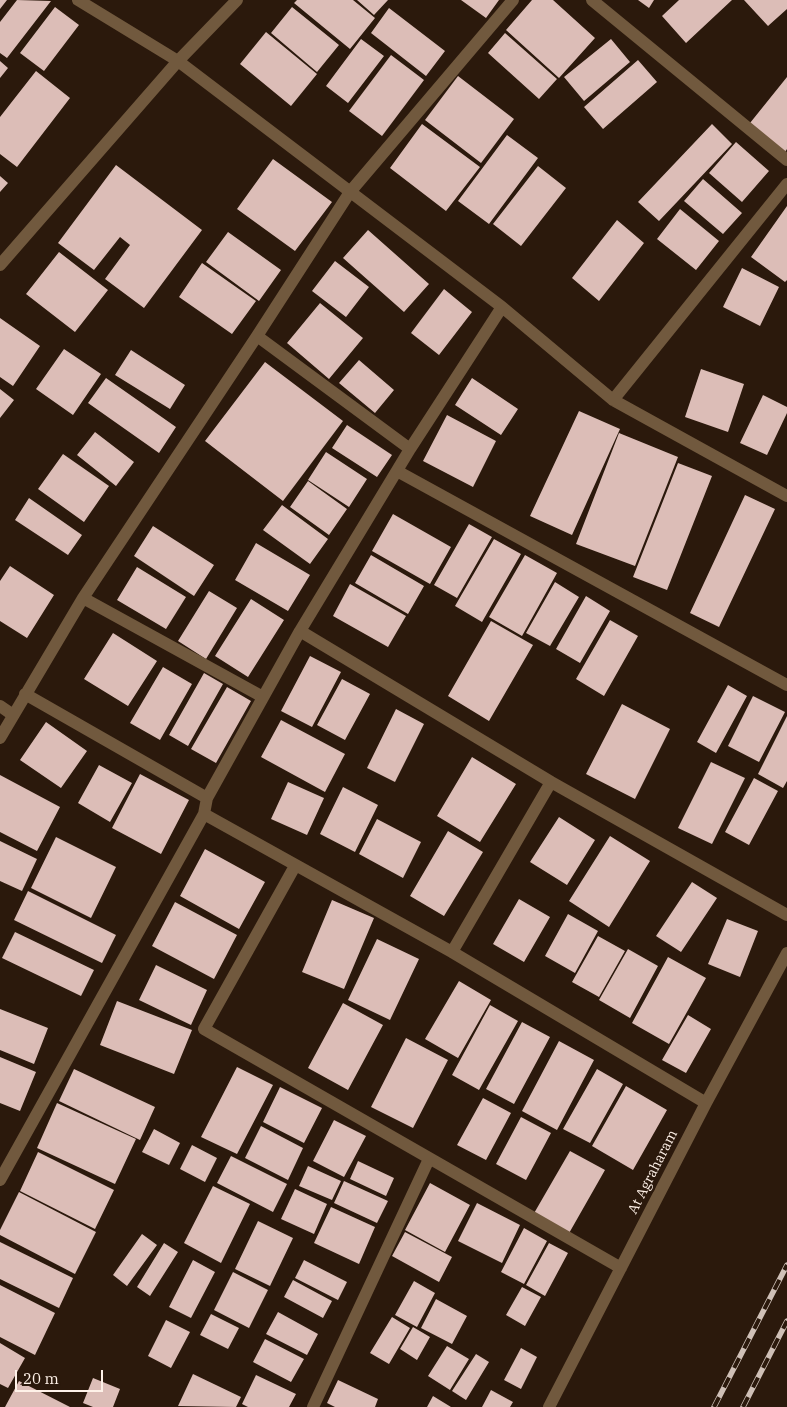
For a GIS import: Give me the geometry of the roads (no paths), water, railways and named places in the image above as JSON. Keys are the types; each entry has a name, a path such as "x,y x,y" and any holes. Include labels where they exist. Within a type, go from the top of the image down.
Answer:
{"street":[{"path":"78,0 178,61 502,307 612,400 787,496"},
{"path":"0,265 178,61 237,0"},
{"path":"0,738 82,598 257,336 350,192 513,0"},
{"path":"592,0 787,160"},
{"path":"612,400 787,184"},
{"path":"0,1180 204,814 206,798 300,631 410,449 502,307"},
{"path":"257,336 410,449"},
{"path":"397,471 787,685"},
{"path":"82,598 263,697"},
{"path":"300,631 551,782 787,915"},
{"path":"25,694 206,798"},
{"path":"0,706 13,715"},
{"path":"452,952 551,782"},
{"path":"204,814 452,952 706,1103"},
{"path":"295,866 204,1029 621,1268"},
{"name":"At Agraharam","path":"549,1407 706,1103 787,953"},
{"path":"313,1407 429,1159"}],"railway":[{"path":"714,1407 787,1265"},
{"path":"743,1407 787,1321"}]}
